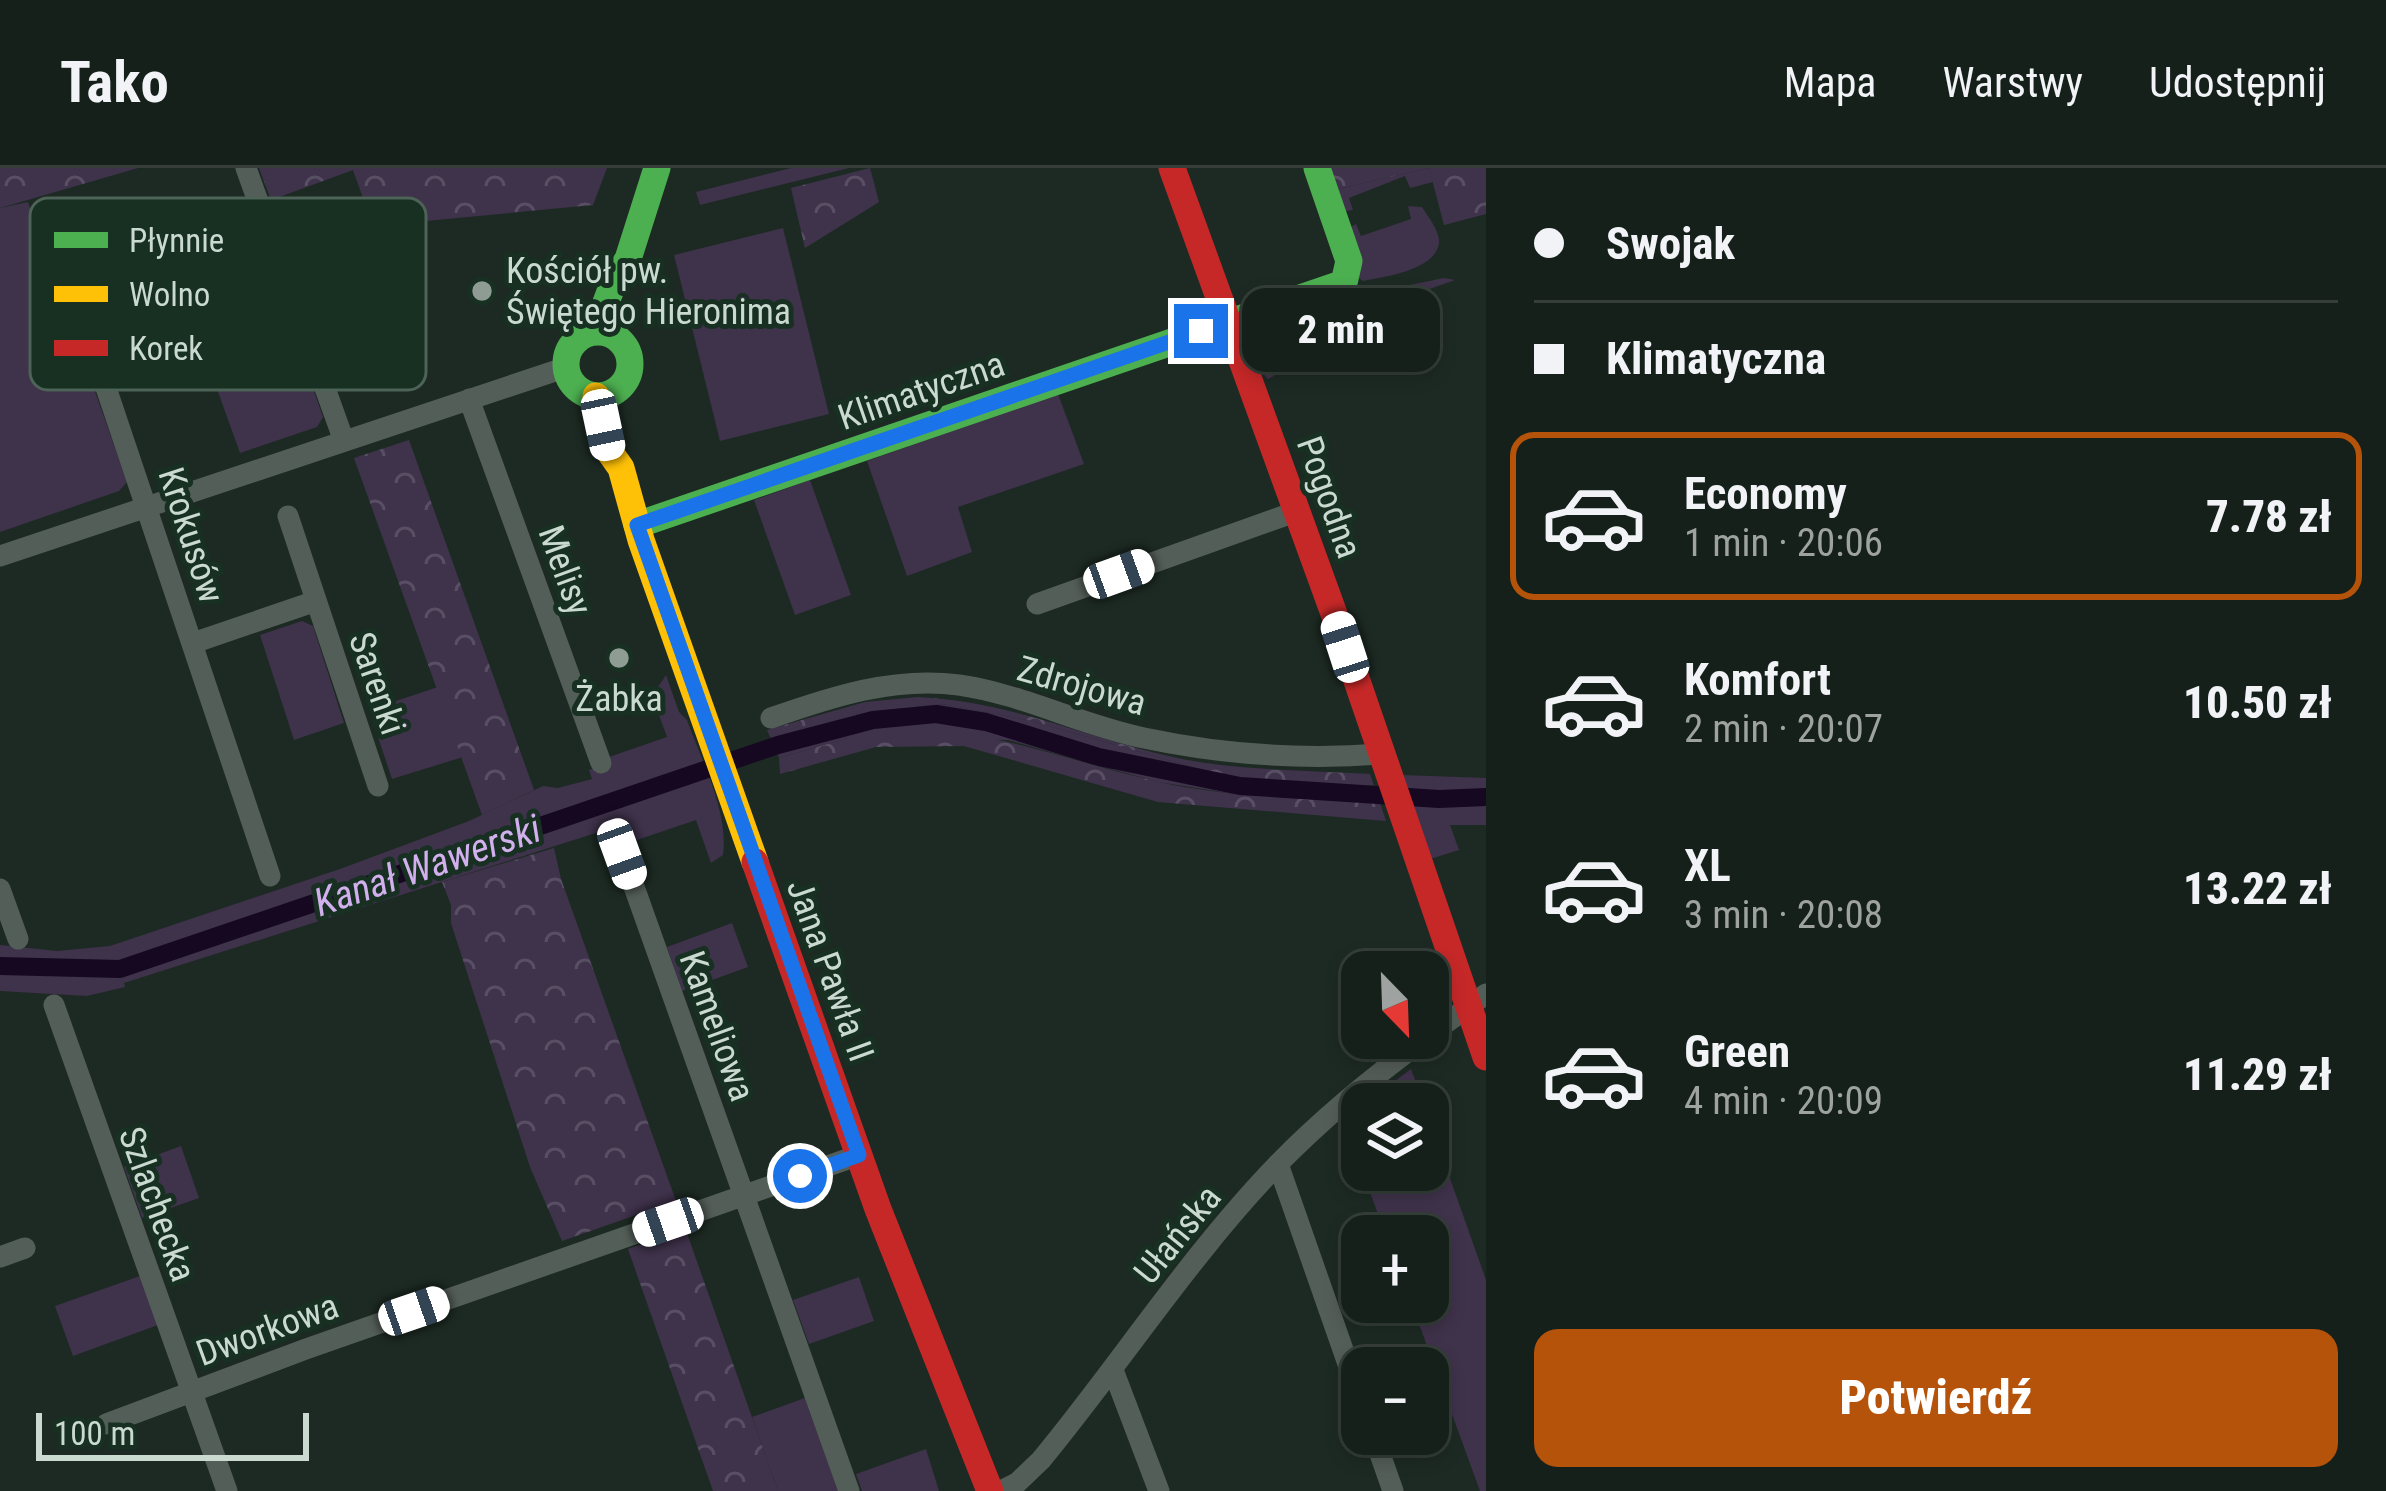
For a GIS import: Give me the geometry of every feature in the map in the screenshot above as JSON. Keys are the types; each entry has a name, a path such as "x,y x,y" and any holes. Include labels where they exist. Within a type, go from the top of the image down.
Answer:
{"street":[{"path":"246,168 257,198"},
{"path":"607,336 630,284 628,260 658,168"},
{"name":"Pogodna","path":"1172,168 1396,795 1477,1000 1486,1057"},
{"name":"Klimatyczna","path":"637,525 1344,283 1349,261 1317,168"},
{"path":"585,335 607,336 629,356 623,385 606,394 576,387 567,368 571,348 585,335"},
{"path":"0,556 567,368"},
{"name":"Krokusów","path":"108,390 270,876"},
{"path":"326,390 344,441"},
{"name":"Jana Pawła II","path":"606,394 625,448 621,468 637,525 710,737 859,1155 990,1491"},
{"name":"Melisy","path":"469,399 601,764"},
{"path":"1037,604 1295,512"},
{"name":"Sarenki","path":"288,516 378,786"},
{"name":"Sarenki","path":"193,644 316,601"},
{"name":"Zdrojowa","path":"771,718 826,698 886,685 957,685 1141,737 1230,752 1381,754"},
{"name":"Kameliowa","path":"622,854 849,1491"},
{"path":"0,889 18,939"},
{"name":"Ułańska","path":"1449,1021 1477,1000"},
{"name":"Szlachecka","path":"54,1006 227,1491"},
{"name":"Ułańska","path":"1001,1491 1017,1484 1036,1466 1278,1164 1399,1059"},
{"name":"Dworkowa","path":"106,1424 859,1155"},
{"path":"1278,1164 1342,1347"},
{"path":"0,1257 25,1248"},
{"path":"1113,1370 1159,1491"},
{"path":"1381,1455 1394,1491"}],"green space":[{"path":"0,168 138,168 30,198 0,208"},
{"path":"259,168 607,168 593,205 426,221 426,198 363,198 353,170 270,198"},
{"path":"791,168 849,168 700,205 696,192"},
{"path":"870,168 879,202 805,248 791,188"},
{"path":"1330,168 1429,168 1338,189"},
{"path":"1429,168 1433,182 1410,188 1405,176 1349,198 1353,210 1345,211 1338,189"},
{"path":"1429,168 1486,168 1486,214 1444,225"},
{"path":"28,202 30,208 30,390 94,390 127,482 119,491 0,532 0,208"},
{"path":"1408,206 1422,207 1433,224 1439,238 1436,252 1408,271 1363,281 1358,278 1351,227 1356,224 1361,236 1411,219"},
{"path":"783,228 829,414 720,441 674,255"},
{"path":"1444,278 1455,280 1265,347 1274,376 1265,376 1252,338 1256,328 1293,309"},
{"path":"217,390 314,390 323,417 317,427 240,453"},
{"path":"1058,394 1084,464 958,507 972,552 907,576 867,461"},
{"path":"409,440 534,790 482,815 354,458"},
{"path":"810,480 851,595 795,615 754,500"},
{"path":"302,621 313,626 344,723 294,740 260,635"},
{"path":"666,675 718,804 723,855 711,863 696,820 631,842 620,843 602,831 124,983 125,987 87,996 0,991 0,945 57,951 110,946 340,869 469,821 543,786 558,788 592,779 589,770 612,762 609,757 667,737 652,696"},
{"path":"438,687 463,757 392,779 369,710"},
{"path":"918,697 986,706 1201,762 1370,774 1374,786 1227,777 1032,721 942,704 878,711 771,739 767,730 865,702"},
{"path":"942,704 1032,721 1227,777 1374,786 1380,803 1229,793 1158,782 1008,740 848,738 779,758 771,739 878,711"},
{"path":"914,729 1007,742 1186,787 1380,803 1386,821 1158,802 964,746 876,747 780,774 779,758 848,738"},
{"path":"1403,775 1486,778 1486,825 1450,825 1459,850 1430,859"},
{"path":"554,848 676,1201 562,1241 530,1167 442,882"},
{"path":"732,923 748,967 682,991 667,947"},
{"path":"1411,1069 1416,1083 1392,1083"},
{"path":"181,1146 199,1198 142,1218 124,1167"},
{"path":"1449,1175 1486,1280 1486,1491 1480,1491 1449,1406 1449,1347 1427,1347 1419,1323 1449,1323 1449,1215 1378,1215 1370,1191 1449,1191"},
{"path":"685,1229 778,1491 713,1491 628,1249"},
{"path":"140,1276 158,1325 73,1356 55,1306"},
{"path":"859,1277 874,1321 809,1344 793,1300"},
{"path":"805,1398 838,1491 778,1491 752,1417"},
{"path":"926,1449 939,1491 862,1491 856,1474"}],"waterway":[{"name":"Kanał Wawerski","path":"0,966 120,969 778,745 873,720 936,714 986,722 1099,757 1240,786 1439,799 1486,797"}],"traffic: fast":[{"path":"595,332 614,281 628,259 657,168"},
{"path":"637,525 1344,283 1349,261 1317,168"},
{"path":"598,332 620,342 630,364 620,386 598,396 576,386 566,364 576,342 598,332"}],"traffic: slow":[{"path":"596,396 609,451 621,468 641,540 755,862"}],"traffic: jam":[{"path":"1172,168 1333,611 1486,1057"},
{"path":"755,862 878,1209 990,1491"}],"place":[{"name":"Kościół pw. Świętego Hieronima","path":"482,291"},
{"name":"Żabka","path":"619,658"}],"route":[{"path":"800,1176 859,1155 637,525 1201,331"}]}
